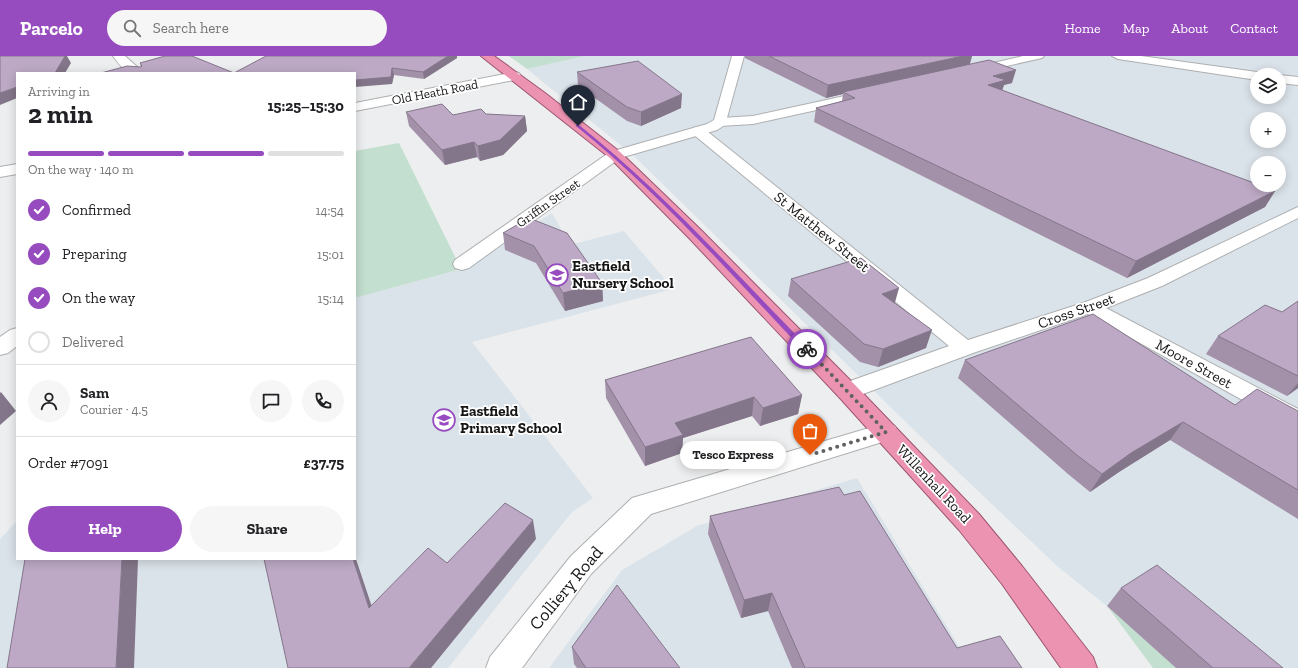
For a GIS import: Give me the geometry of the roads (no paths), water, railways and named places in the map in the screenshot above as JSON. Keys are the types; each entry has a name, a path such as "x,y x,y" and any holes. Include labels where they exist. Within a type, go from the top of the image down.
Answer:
{"highway":[{"name":"Willenhall Road","path":"487,56 515,76 615,155 695,234 886,432 974,528 1012,575 1081,668"}],"street":[{"path":"119,56 137,72"},
{"path":"738,56 720,122 753,120 885,91"},
{"path":"962,74 1038,56"},
{"path":"1118,56 1250,75"},
{"name":"Old Heath Road","path":"356,107 515,76"},
{"path":"1286,80 1298,81"},
{"path":"356,97 399,99"},
{"name":"Griffin Street","path":"462,264 615,155 712,127 720,122"},
{"name":"St Matthew Street","path":"698,131 965,348"},
{"path":"0,172 16,169"},
{"name":"Cross Street","path":"847,391 965,348 1090,307 1155,282 1298,212"},
{"name":"Moore Street","path":"1090,307 1298,420"},
{"path":"0,348 16,336"},
{"name":"Colliery Road","path":"502,668 581,565 642,506 886,432"}],"place":[{"name":"Eastfield Nursery School","path":"557,275"},
{"name":"Eastfield Primary School","path":"444,420"},
{"name":"Tesco Express","path":"810,455"}]}
